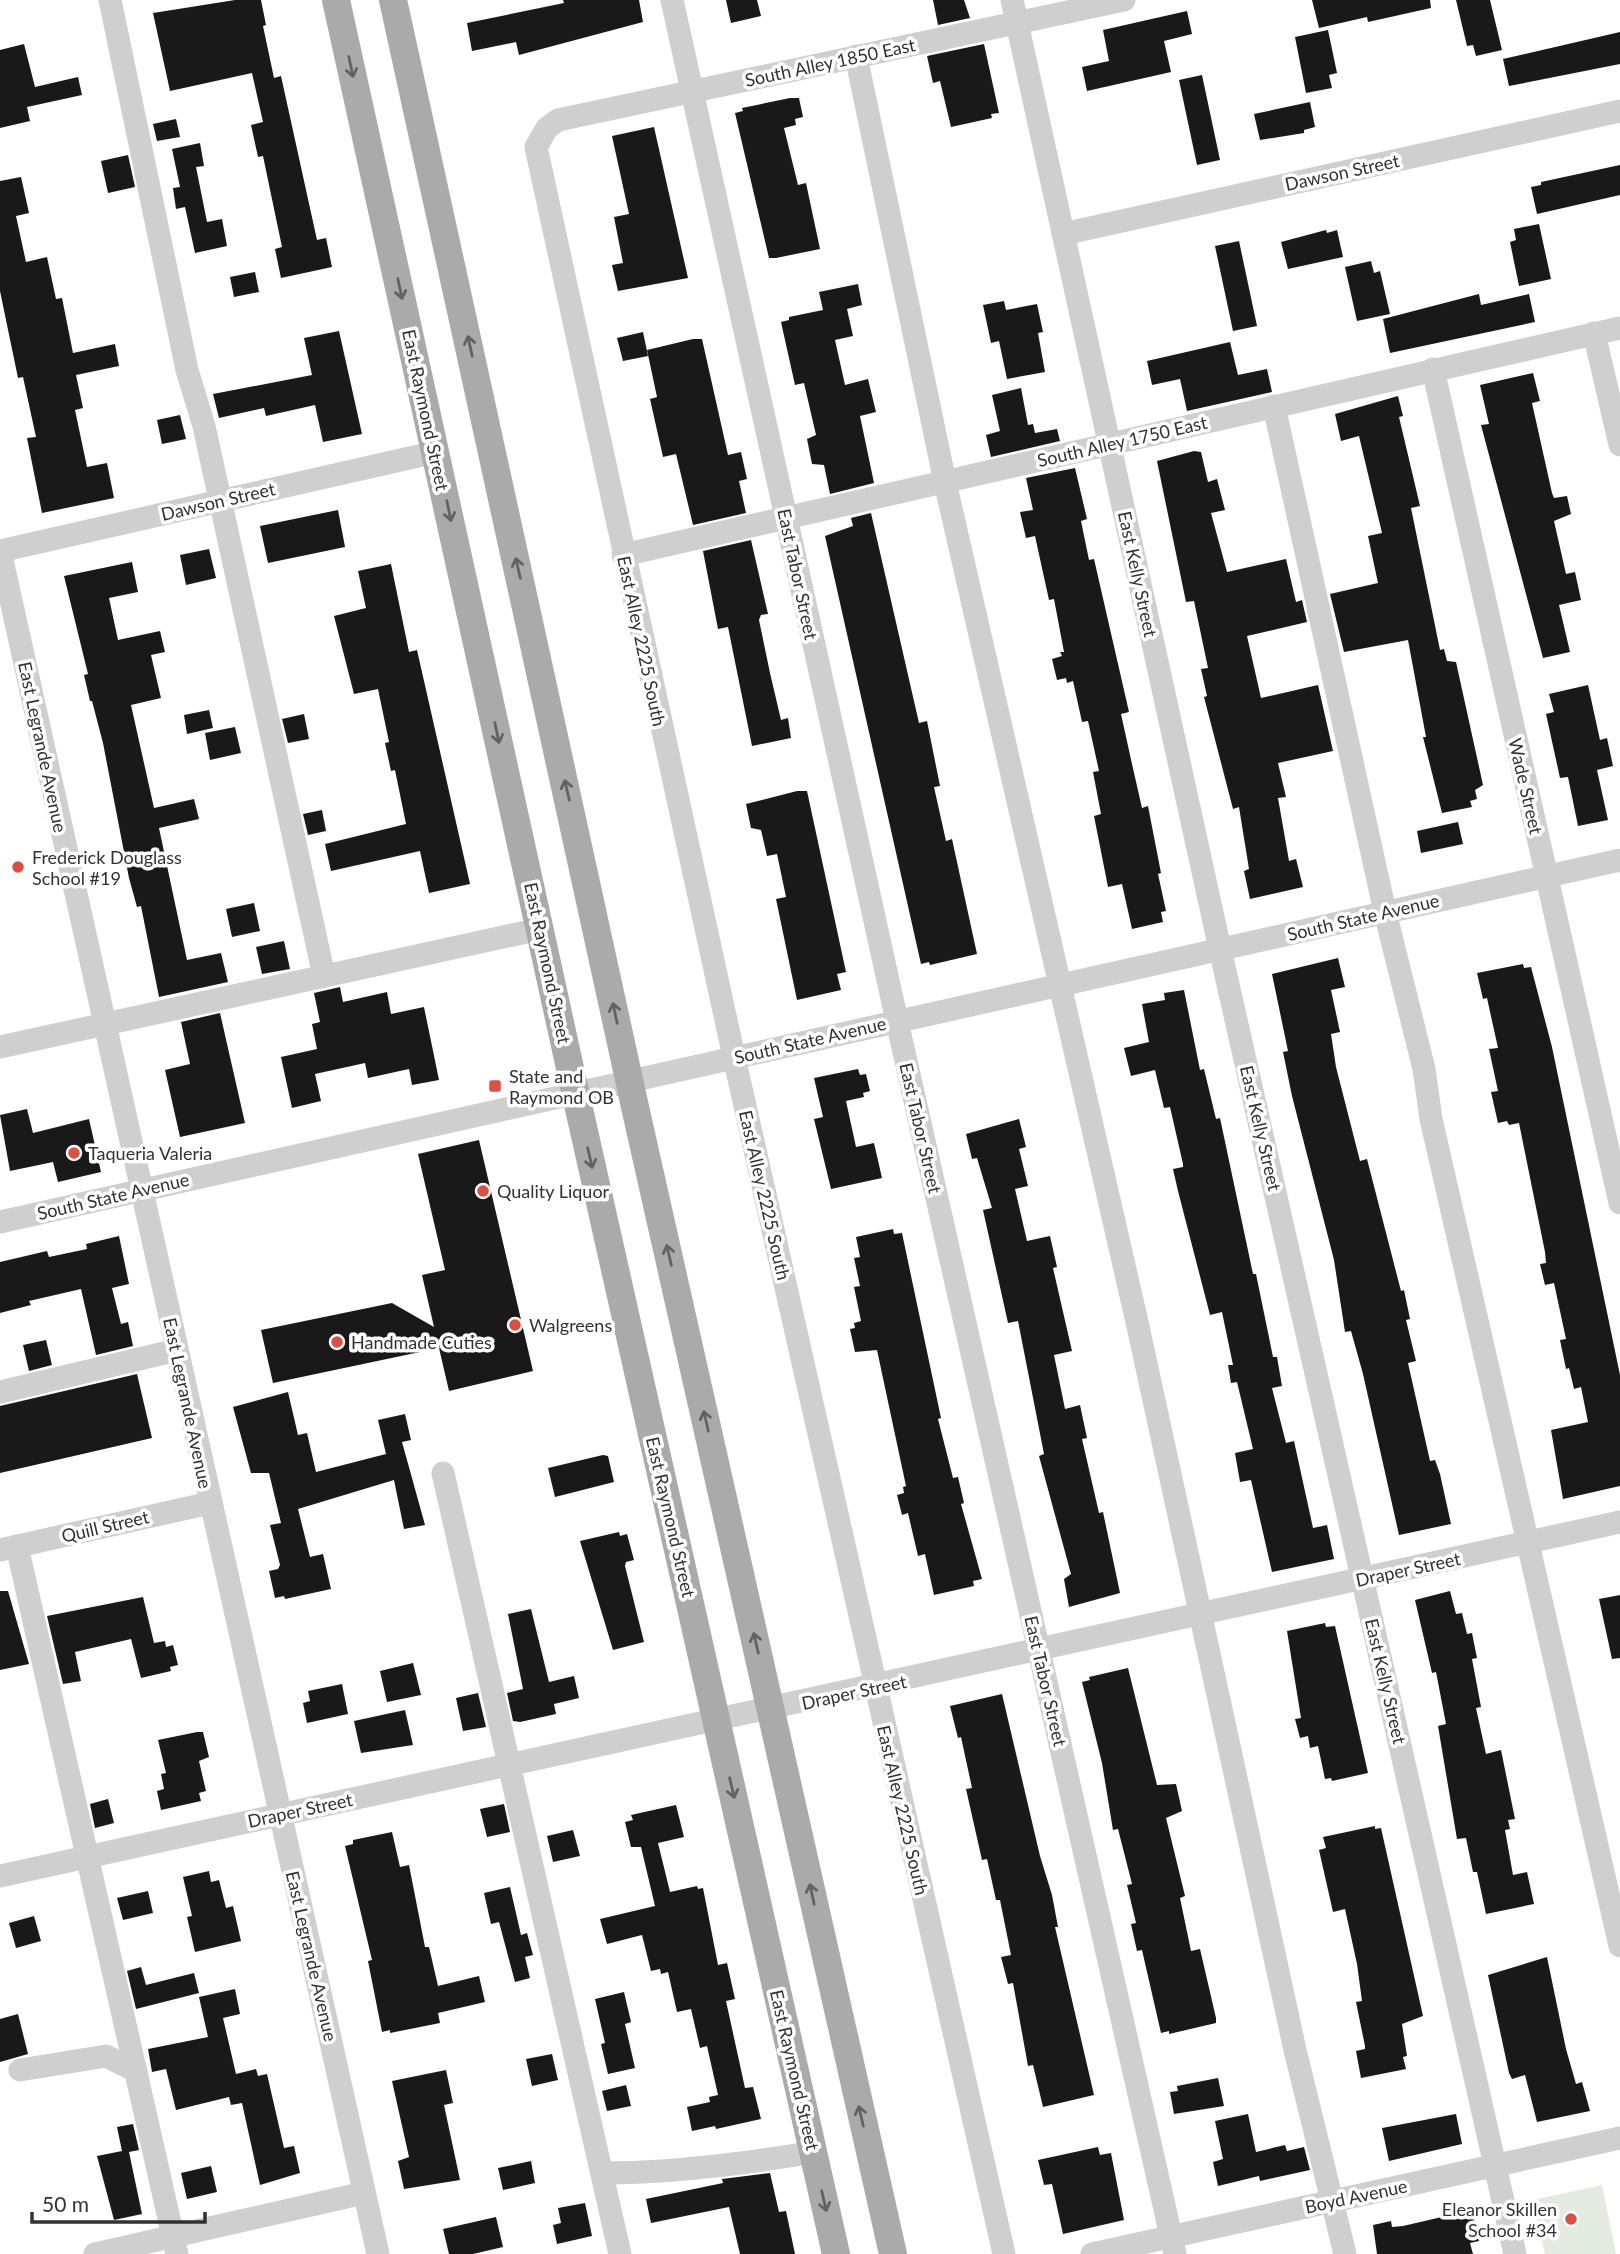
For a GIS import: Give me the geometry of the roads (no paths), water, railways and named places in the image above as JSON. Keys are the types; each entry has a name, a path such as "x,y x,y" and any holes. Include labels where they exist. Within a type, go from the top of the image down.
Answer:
{"main road":[{"name":"East Raymond Street","path":"336,0 575,1091 836,2254"},
{"path":"393,0 629,1079 893,2254"}],"street":[{"path":"110,0 187,370 220,501 324,976"},
{"name":"East Tabor Street","path":"672,0 897,1021 1173,2245"},
{"name":"East Kelly Street","path":"1012,0 1220,948 1515,2254"},
{"name":"South Alley 1850 East","path":"541,135 558,120 1124,0"},
{"path":"856,56 945,482 1201,1613 1295,2049 1345,2254"},
{"name":"Dawson Street","path":"1063,234 1620,111"},
{"name":"East Alley 2225 South","path":"541,135 536,147 536,158 734,1057 1004,2254"},
{"name":"South Alley 1750 East","path":"623,555 1620,328"},
{"path":"1594,333 1620,445"},
{"name":"Wade Street","path":"1433,369 1620,1203"},
{"path":"1274,406 1385,912 1424,1069 1431,1119 1620,1946"},
{"name":"Dawson Street","path":"0,551 436,452"},
{"name":"East Legrande Avenue","path":"0,551 378,2254"},
{"name":"South State Avenue","path":"0,1222 575,1091 1620,860"},
{"path":"0,1047 540,929"},
{"path":"0,1392 177,1350"},
{"path":"443,1473 620,2254"},
{"name":"Quill Street","path":"8,1548 210,1503"},
{"name":"Draper Street","path":"0,1876 1039,1652 1201,1613 1620,1522"},
{"path":"8,1548 88,1856 175,2245"},
{"path":"106,2056 126,2027"},
{"path":"20,2070 106,2056 136,2071"},
{"name":"Boyd Avenue","path":"1092,2254 1173,2245 1332,2201 1620,2138"},
{"path":"602,2173 645,2173 736,2165 814,2152"},
{"path":"95,2254 175,2245 364,2193"}],"place":[{"name":"Frederick Douglass School #19","path":"18,867"},
{"name":"State and Raymond OB","path":"495,1086"},
{"name":"Taqueria Valeria","path":"74,1153"},
{"name":"Quality Liquor","path":"483,1191"},
{"name":"Walgreens","path":"515,1325"},
{"name":"Handmade Cuties","path":"337,1342"},
{"name":"Eleanor Skillen School #34","path":"1571,2219"}]}
